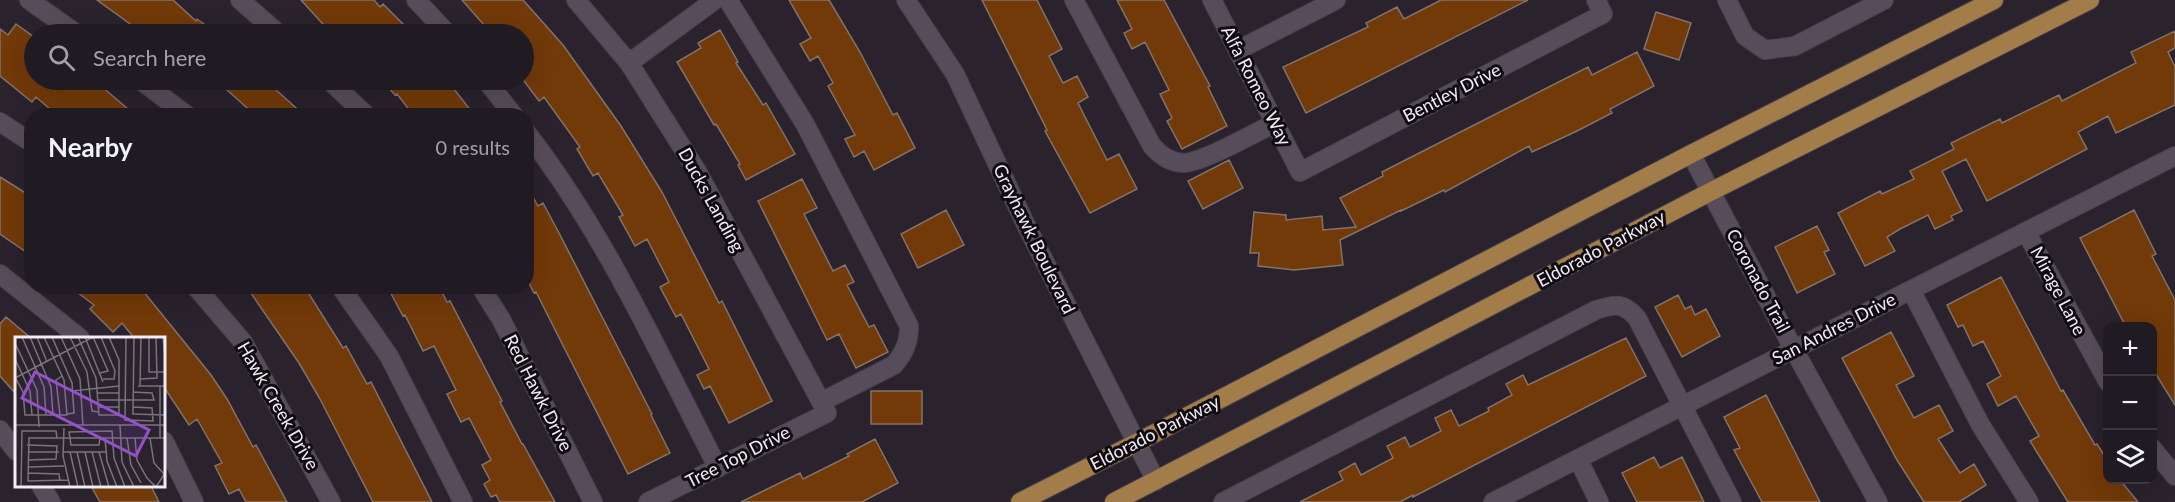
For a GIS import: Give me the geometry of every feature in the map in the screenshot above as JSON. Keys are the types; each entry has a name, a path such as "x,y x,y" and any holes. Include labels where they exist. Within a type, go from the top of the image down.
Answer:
{"main road":[{"name":"Eldorado Parkway","path":"1020,502 1691,154 1994,0"},
{"name":"Eldorado Parkway","path":"1114,502 1710,192 2090,0"}],"street":[{"path":"29,0 63,24"},
{"path":"240,0 268,24"},
{"path":"416,0 439,24"},
{"name":"Ducks Landing","path":"576,0 628,63 697,171 824,407"},
{"path":"628,63 715,0"},
{"name":"Tree Top Drive","path":"648,502 718,468 894,365 902,356 909,340 909,326 805,124 728,0"},
{"name":"Grayhawk Boulevard","path":"906,0 955,74 1025,223 1156,481"},
{"path":"1074,0 1152,146 1160,154 1173,161 1184,163 1203,158 1275,123"},
{"name":"Alfa Romeo Way","path":"1212,0 1300,172"},
{"path":"1238,50 1336,0"},
{"path":"1727,0 1744,36 1765,50 1794,46 1884,0"},
{"name":"Bentley Drive","path":"1300,172 1600,7"},
{"path":"153,90 177,108"},
{"path":"340,90 359,108"},
{"path":"494,90 508,108"},
{"path":"0,122 24,138"},
{"path":"534,142 550,162 602,248 718,468"},
{"name":"Coronado Trail","path":"1691,154 1794,350 1878,502"},
{"name":"San Andres Drive","path":"1495,502 2175,156"},
{"name":"Mirage Lane","path":"2026,232 2105,376"},
{"path":"0,274 24,294"},
{"path":"1911,290 1980,424 2030,502"},
{"path":"25,294 78,337"},
{"name":"Hawk Creek Drive","path":"202,294 243,342 331,502"},
{"path":"346,294 389,356 463,502"},
{"name":"Red Hawk Drive","path":"485,294 501,319 593,502"},
{"path":"1223,502 1596,310 1618,305 1628,307 1637,318 1732,502"},
{"path":"165,443 194,502"},
{"path":"2157,454 2175,476"},
{"path":"1578,459 1599,502"},
{"path":"42,487 51,502"}],"building":[{"path":"97,0 173,0 196,21 197,19 204,24 130,24"},
{"path":"301,0 374,0 380,7 383,4 403,24 323,24"},
{"path":"462,0 523,0 563,45 621,126 662,192 719,303 722,301 772,401 729,423 710,386 704,389 697,375 709,369 681,314 676,317 660,287 669,282 647,239 635,246 619,217 623,215 598,173 593,176 577,149 580,147 544,97 539,101 531,90 534,90 534,24 483,24"},
{"path":"789,0 829,0 860,52 893,115 897,113 915,148 874,170 864,151 854,157 845,139 855,135 828,86 833,83 818,56 810,61 800,44 811,38"},
{"path":"982,0 1037,0 1062,49 1049,56 1063,83 1077,76 1088,97 1078,103 1107,160 1119,154 1137,189 1090,213 1045,131 1047,130"},
{"path":"1117,0 1164,0 1210,86 1208,87 1227,126 1182,149 1167,121 1172,118 1160,94 1169,90 1145,42 1132,49 1124,33 1132,29"},
{"path":"1441,0 1528,0 1306,113 1283,67 1368,27 1366,23 1397,7 1404,19"},
{"path":"1656,12 1691,23 1679,60 1644,49"},
{"path":"16,24 24,30 24,90 106,90 127,108 49,108 36,97 32,102 0,76 0,29 8,35"},
{"path":"720,30 738,62 736,63 763,105 766,103 795,154 746,180 738,165 740,164 677,62 701,48 698,43"},
{"path":"2175,31 2175,48 2168,52 2175,67 2175,105 2116,133 2108,116 2078,132 2087,149 1987,201 1966,159 1942,171 1962,211 1951,216 1953,220 1935,229 1928,215 1900,229 1887,237 1895,251 1865,266 1838,213 1880,191 1882,194 1914,179 1910,171 1954,149 1951,143 2000,119 2002,123 2059,95 2062,101 2136,63 2131,52"},
{"path":"1637,52 1654,86 1610,109 1612,113 1577,131 1532,152 1529,146 1445,192 1444,190 1340,240 1343,265 1294,270 1258,266 1259,253 1250,253 1254,212 1286,215 1286,220 1322,216 1323,230 1356,227 1340,198 1383,176 1382,172 1588,67 1592,75"},
{"path":"227,90 276,90 296,108 247,108"},
{"path":"391,90 455,90 469,108 408,108 397,94 395,95"},
{"path":"1229,160 1243,188 1203,209 1188,181"},
{"path":"0,177 24,192 24,250 0,234"},
{"path":"802,179 817,208 804,214 833,271 845,265 854,282 847,285 869,327 874,325 888,352 856,368 839,334 827,340 758,201"},
{"path":"534,199 538,206 543,203 670,453 628,474 536,292 534,293"},
{"path":"946,210 964,245 918,268 901,234"},
{"path":"2134,210 2156,254 2152,256 2175,300 2175,405 2157,376 2157,322 2123,322 2080,238"},
{"path":"1817,226 1829,250 1824,252 1835,274 1797,293 1775,247"},
{"path":"2001,277 2061,391 2063,390 2095,445 2097,444 2103,453 2103,484 2123,484 2138,502 2068,502 2030,441 2039,436 2016,396 1998,406 1987,384 2001,376 1983,341 1973,346 1963,325 1958,327 1947,305"},
{"path":"80,294 145,294 211,375 253,447 256,445 287,502 246,502 239,489 229,494 215,466 222,463 197,419 189,425 165,389 165,337 133,337 122,323 113,332 90,309 94,305"},
{"path":"252,294 309,294 343,348 346,346 367,384 371,382 432,502 373,502 299,363"},
{"path":"391,294 443,294 447,302 450,301 502,401 500,402 555,502 500,502 496,495 491,497 484,484 490,480 482,465 491,460 469,418 461,422 447,394 456,390 434,346 423,351 405,315 403,316"},
{"path":"1678,295 1685,309 1691,306 1695,315 1706,309 1720,336 1682,357 1655,307"},
{"path":"6,317 30,337 15,337 15,393 0,376 0,324"},
{"path":"1891,332 1914,376 1896,385 1914,418 1939,405 1953,431 1938,439 1960,473 1974,464 1986,485 1959,502 1924,502 1897,460 1842,358"},
{"path":"1626,338 1646,376 1413,497 1413,495 1400,502 1300,502 1343,480 1339,472 1355,463 1361,475 1393,458 1387,446 1405,437 1410,447 1441,431 1435,418 1451,410 1459,426 1489,411 1488,408 1512,395 1506,384 1523,375 1528,385"},
{"path":"871,391 922,391 922,424 871,424"},
{"path":"1766,395 1820,502 1762,502 1734,450 1740,448 1724,417"},
{"path":"875,439 898,483 862,502 741,502 800,473 803,479 849,456 847,454"},
{"path":"1654,457 1660,468 1682,457 1704,502 1637,502 1622,473"},
{"path":"92,487 152,487 159,502 100,502"}]}
